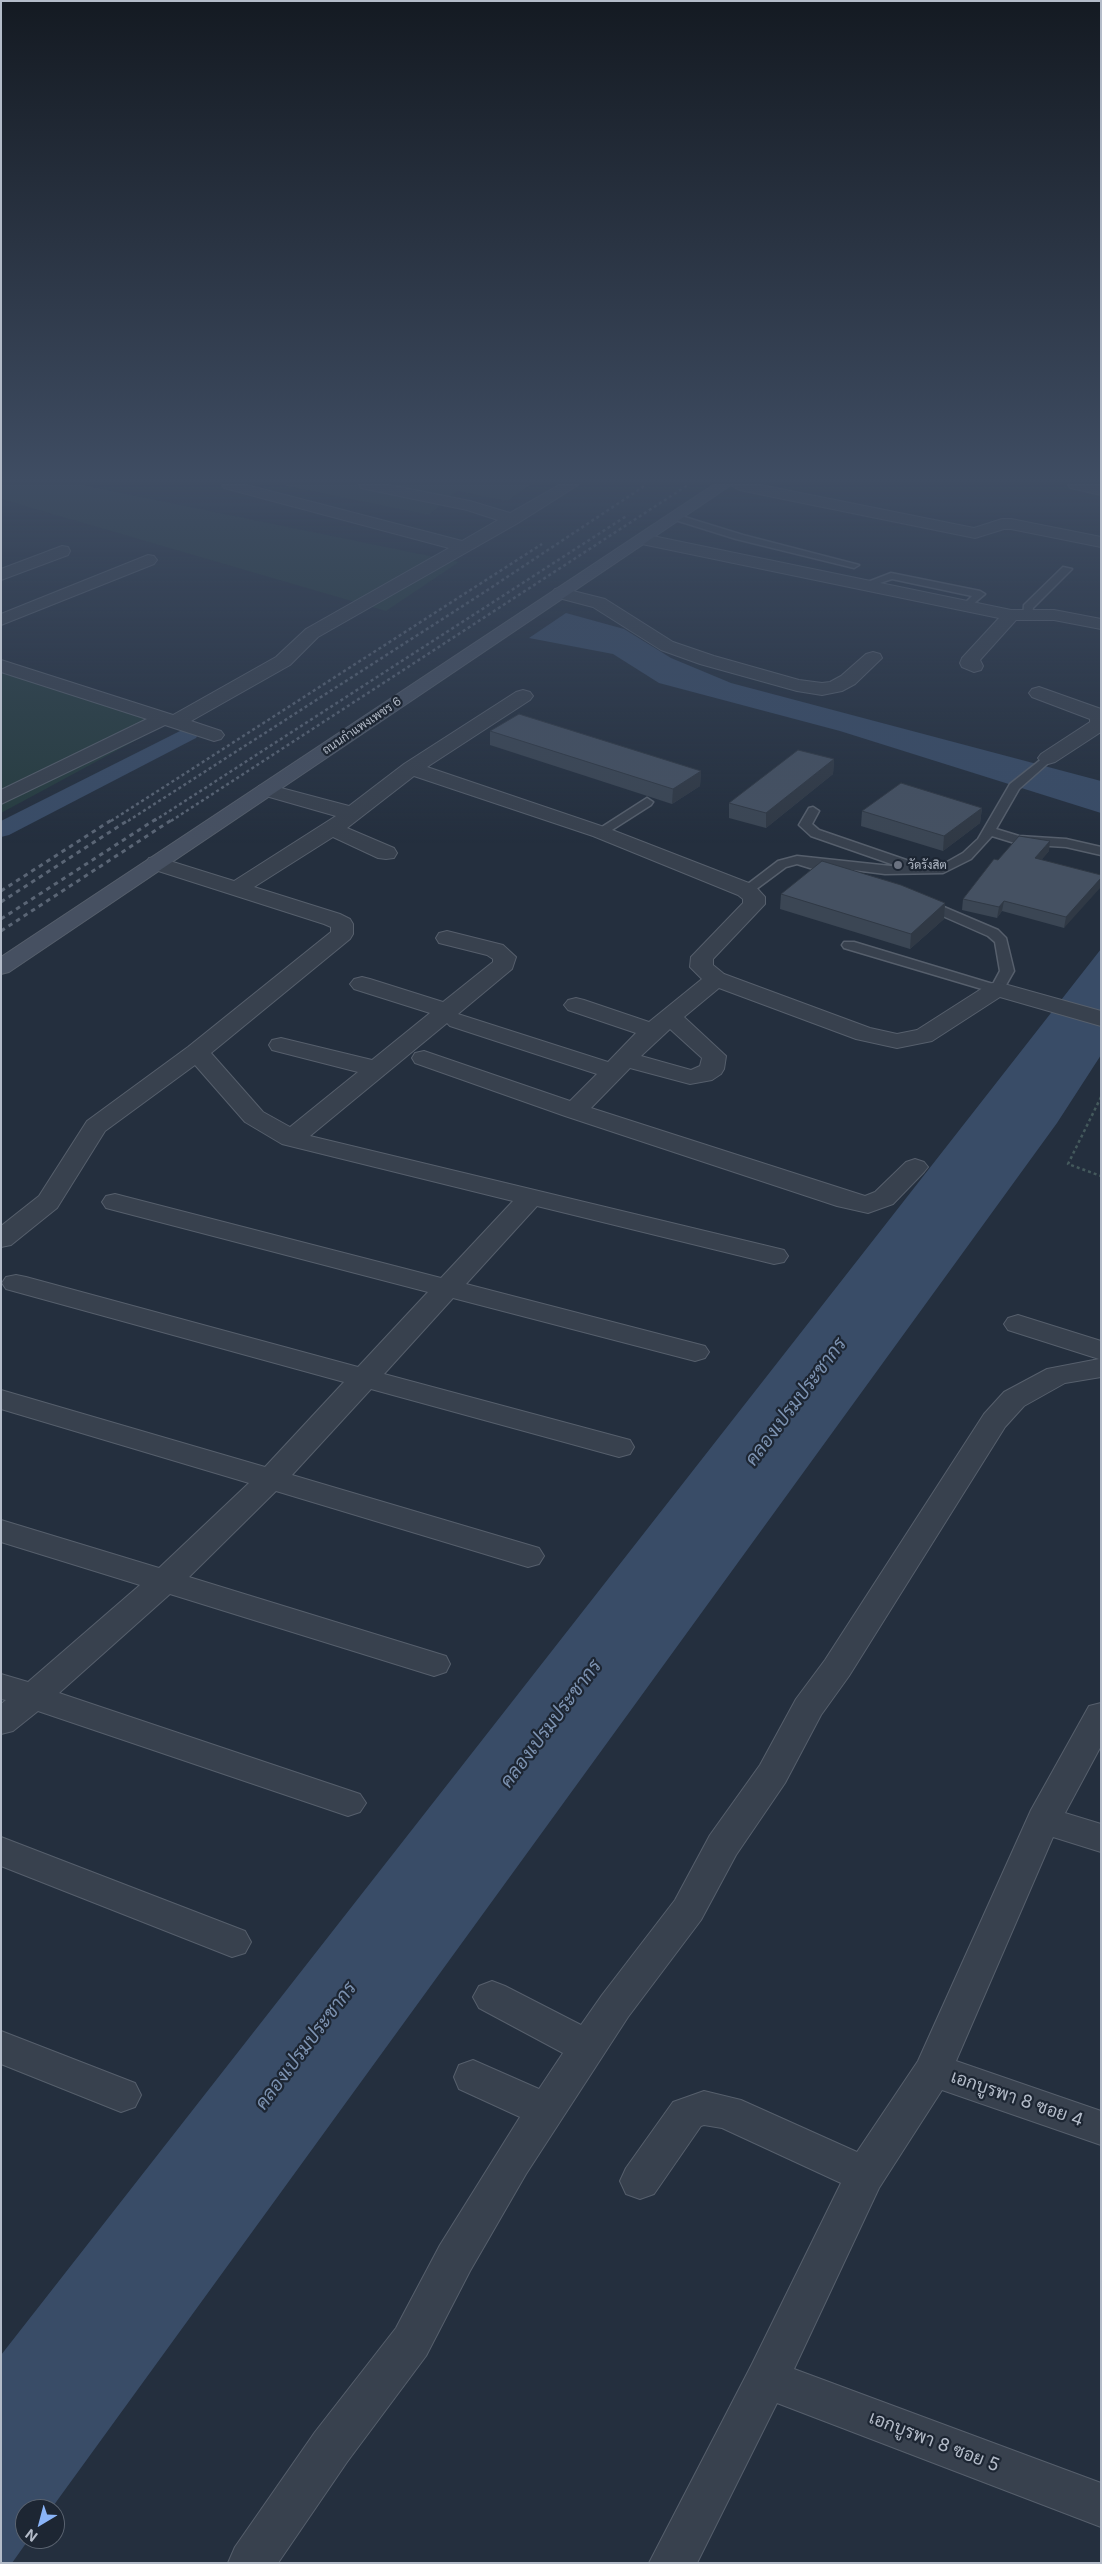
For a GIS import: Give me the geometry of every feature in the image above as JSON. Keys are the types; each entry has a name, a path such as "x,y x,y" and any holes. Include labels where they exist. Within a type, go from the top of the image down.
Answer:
{"main road":[{"name":"ถนนกำแพงเพชร 6","path":"1,967 544,605"}],"street":[{"path":"1,620 39,605"},
{"path":"1,798 171,720 259,677 283,661 312,633 361,605"},
{"path":"602,605 667,646 707,660 797,686 822,689 835,687 848,680 873,658"},
{"path":"960,605 1019,615 1054,615 1101,624"},
{"path":"974,666 968,663 970,658 1019,615"},
{"path":"1,666 214,735"},
{"path":"1039,693 1097,714 1100,719 1097,731 1048,758"},
{"path":"237,888 332,828 411,768 523,696"},
{"path":"1085,710 1101,698"},
{"path":"411,768 600,832 746,890 754,897 754,904 702,957 701,967 716,979 864,1034 897,1041 924,1036 997,989 1101,1019"},
{"path":"266,790 350,813"},
{"path":"332,828 386,853"},
{"path":"1,1238 48,1202 96,1126 197,1052 342,934 342,924 332,919 157,863"},
{"path":"291,1139 377,1069 453,1016 504,964 505,957 495,950 447,938"},
{"path":"574,1111 661,1024 716,979"},
{"path":"362,984 453,1016 619,1064 690,1077 703,1075 712,1069 714,1056 661,1024 576,1005"},
{"path":"281,1045 377,1069"},
{"path":"197,1052 254,1117 291,1139 774,1256"},
{"path":"424,1058 574,1111 846,1200 868,1204 884,1198 915,1167"},
{"path":"1,1722 33,1697 165,1580 271,1479 530,1197"},
{"path":"115,1202 695,1352"},
{"path":"16,1283 619,1448"},
{"path":"1018,1324 1101,1351"},
{"path":"251,2563 331,2447 411,2342 455,2258 545,2110 587,2047 688,1910 723,1845 772,1774 808,1708 837,1668 906,1555 937,1511 994,1421 1014,1400 1057,1376 1101,1368"},
{"path":"1,1399 528,1556"},
{"path":"1,1531 434,1664"},
{"path":"1,1686 348,1803"},
{"path":"672,2563 767,2379 865,2175 933,2070 1043,1820 1101,1715"},
{"path":"1043,1820 1101,1838"},
{"path":"1,1851 232,1942"},
{"path":"492,1997 587,2047"},
{"path":"1,2047 121,2095"},
{"name":"เอกบูรพา 8 ซอย 4","path":"933,2070 1101,2128"},
{"path":"473,2077 545,2110"},
{"path":"640,2181 687,2114 704,2108 727,2112 865,2175"},
{"name":"เอกบูรพา 8 ซอย 5","path":"767,2379 1101,2505"}],"lane":[{"path":"1019,615 1031,605"},
{"path":"746,890 782,864 797,860 885,870 927,872 943,869 967,856 991,832 1014,787 1048,758"},
{"path":"600,832 646,802"},
{"path":"813,811 806,825 815,833 927,872"},
{"path":"991,832 1018,840 1066,843 1101,851"},
{"path":"797,860 871,883"},
{"path":"849,945 997,989 1007,971 1001,941 993,933 916,899"}],"path":[{"path":"1101,1096 1068,1164 1101,1176"}],"green space":[{"path":"364,605 395,605 386,611"},
{"path":"1,673 177,718 1,813"}],"water":[{"path":"566,613 624,629 671,658 731,683 1101,781 1101,813 840,731 659,683 613,654 529,638"},
{"name":"คลองเปรมประชากร","path":"1101,949 1101,1055 1057,1123 58,2499 15,2499 15,2549 22,2549 12,2563 1,2563 1,2355"}],"building":[{"path":"519,714 701,771 673,789 490,731"},
{"path":"798,750 834,759 766,813 729,803"},
{"path":"901,783 982,808 944,836 862,811"},
{"path":"1019,836 1050,841 1035,858 1101,875 1101,878 1066,917 1004,901 999,907 963,899 994,859 998,860"},
{"path":"822,861 901,885 945,903 911,934 781,894"}],"waterway":[{"path":"1,830 188,733"}],"railway":[{"path":"111,821 448,605"},
{"path":"128,821 465,605"},
{"path":"154,821 489,605"},
{"path":"171,821 504,605"},
{"path":"1,891 113,819"},
{"path":"1,902 130,819"},
{"path":"1,919 156,819"},
{"path":"1,931 173,819"}],"place":[{"name":"วัดรังสิต","path":"898,865"}]}
